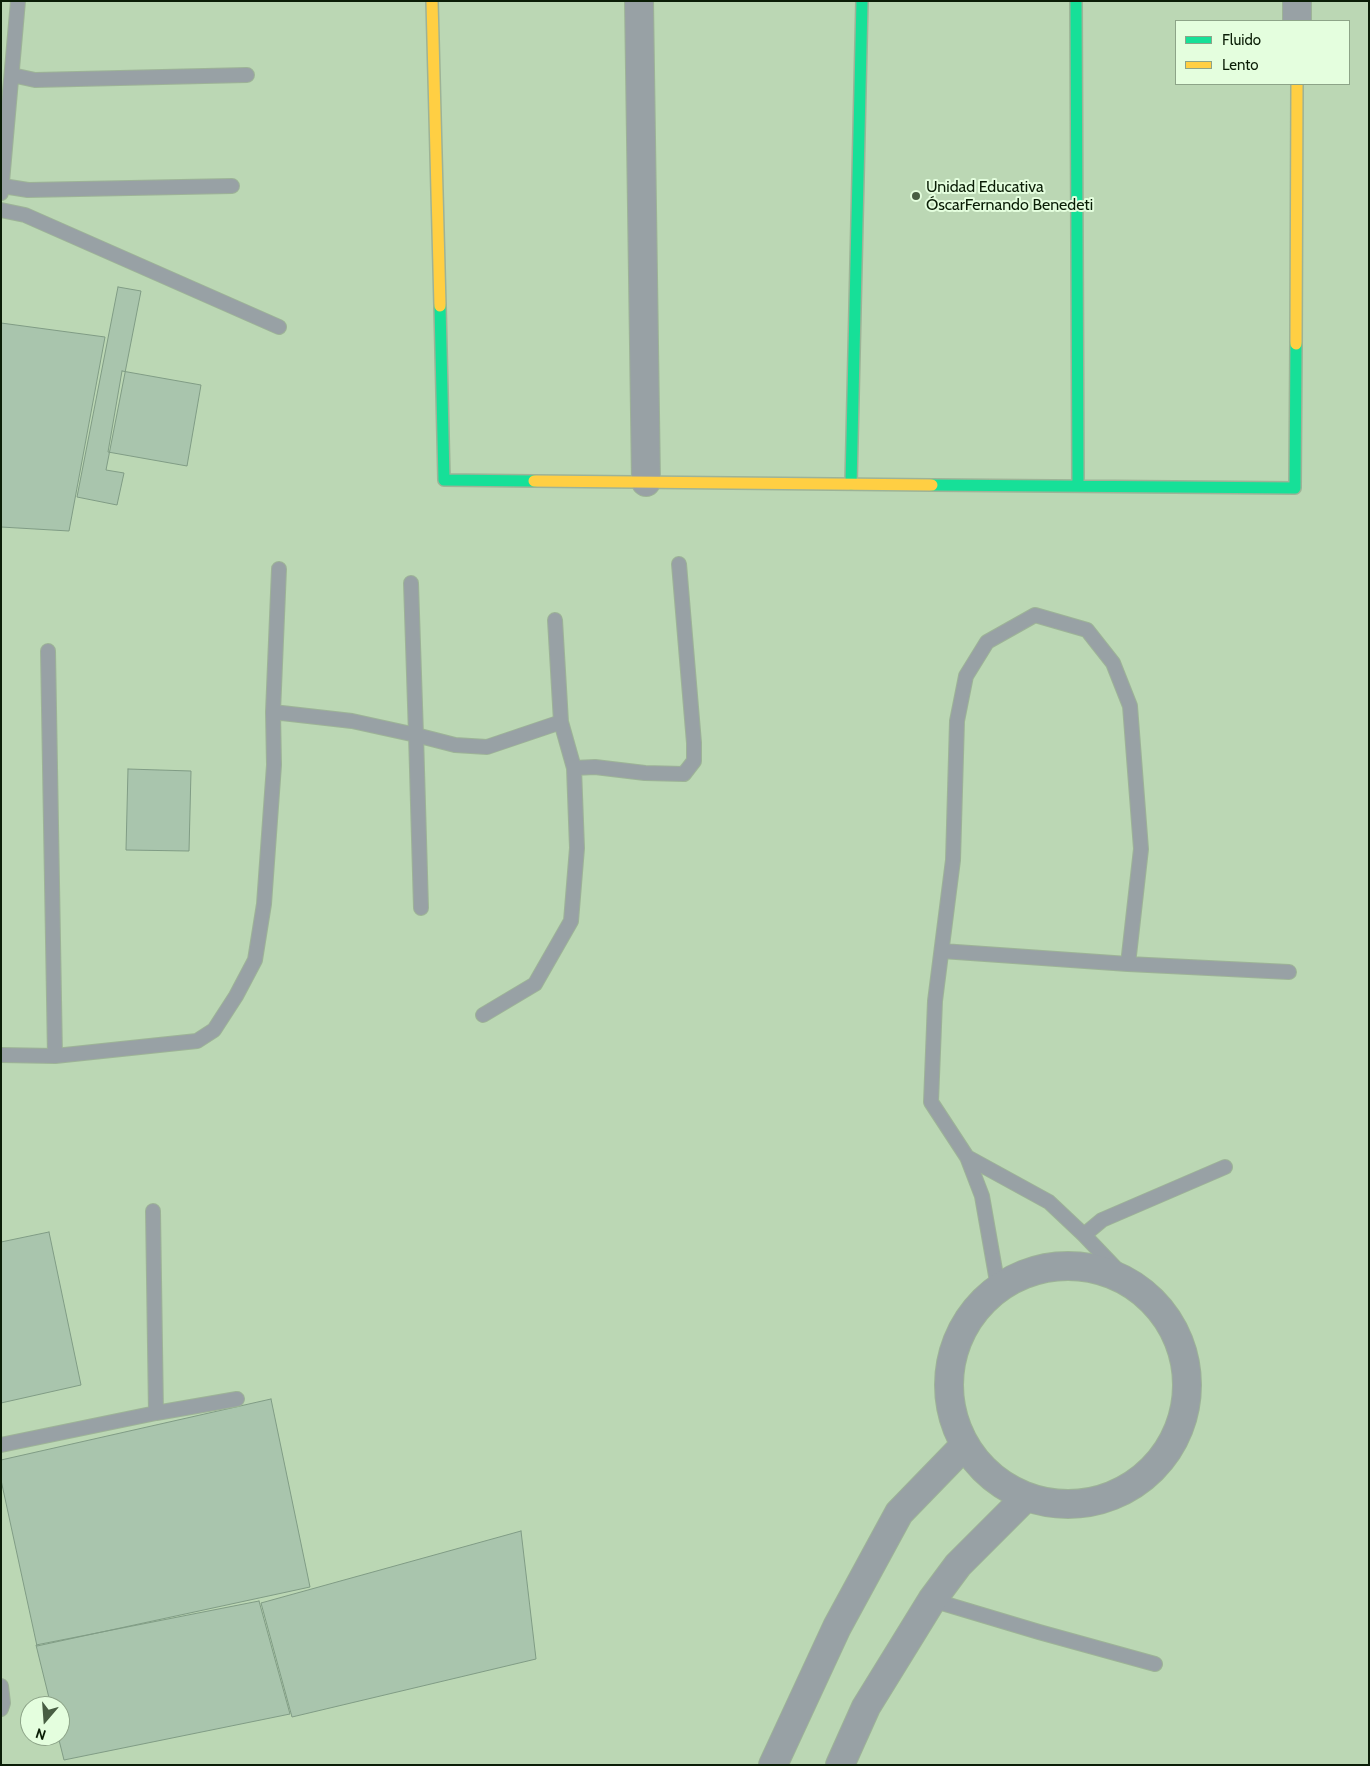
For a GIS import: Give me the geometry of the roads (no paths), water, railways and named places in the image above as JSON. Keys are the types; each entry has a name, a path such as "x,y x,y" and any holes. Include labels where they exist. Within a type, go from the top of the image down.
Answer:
{"street":[{"path":"432,1 444,480 1295,488 1297,85"},
{"path":"639,1 646,482"},
{"path":"851,484 862,1"},
{"path":"1076,1 1078,486"},
{"path":"1297,1 1297,20"},
{"path":"1084,1266 1127,1280 1161,1309 1183,1348 1188,1393 1178,1436 1152,1473 1114,1497 1069,1506 1025,1498 963,1447 948,1405 949,1360 967,1318 998,1287 1039,1268 1084,1266"},
{"path":"773,1765 837,1627 899,1513 963,1447"},
{"path":"840,1765 866,1707 932,1600 958,1565 1025,1498"}],"lane":[{"path":"18,1 2,190 232,186"},
{"path":"12,75 35,80 247,75"},
{"path":"1,210 25,215 279,327"},
{"path":"574,768 595,767 645,773 684,774 694,761 678,564"},
{"path":"1,1054 55,1056 197,1041 214,1030 236,996 255,960 264,904 274,765 272,712 280,569"},
{"path":"411,583 421,908"},
{"path":"998,1287 982,1196 967,1157 931,1102 935,1001 953,860 957,721 966,676 987,642 1035,615 1087,630 1113,664 1130,706 1141,849 1128,964"},
{"path":"483,1015 535,984 571,921 577,848 574,768 561,722 555,620"},
{"path":"48,651 55,1056"},
{"path":"272,712 352,721 455,745 487,746 561,722"},
{"path":"942,951 1128,964 1289,972"},
{"path":"967,1157 1049,1202 1127,1280"},
{"path":"1084,1235 1102,1220 1226,1168"},
{"path":"153,1212 156,1413"},
{"path":"1,1445 156,1413 237,1399"},
{"path":"932,1600 1155,1664"},
{"path":"1,1686 3,1703 1,1709"}],"place":[{"name":"Unidad Educativa ÓscarFernando Benedeti","path":"916,196"}]}
